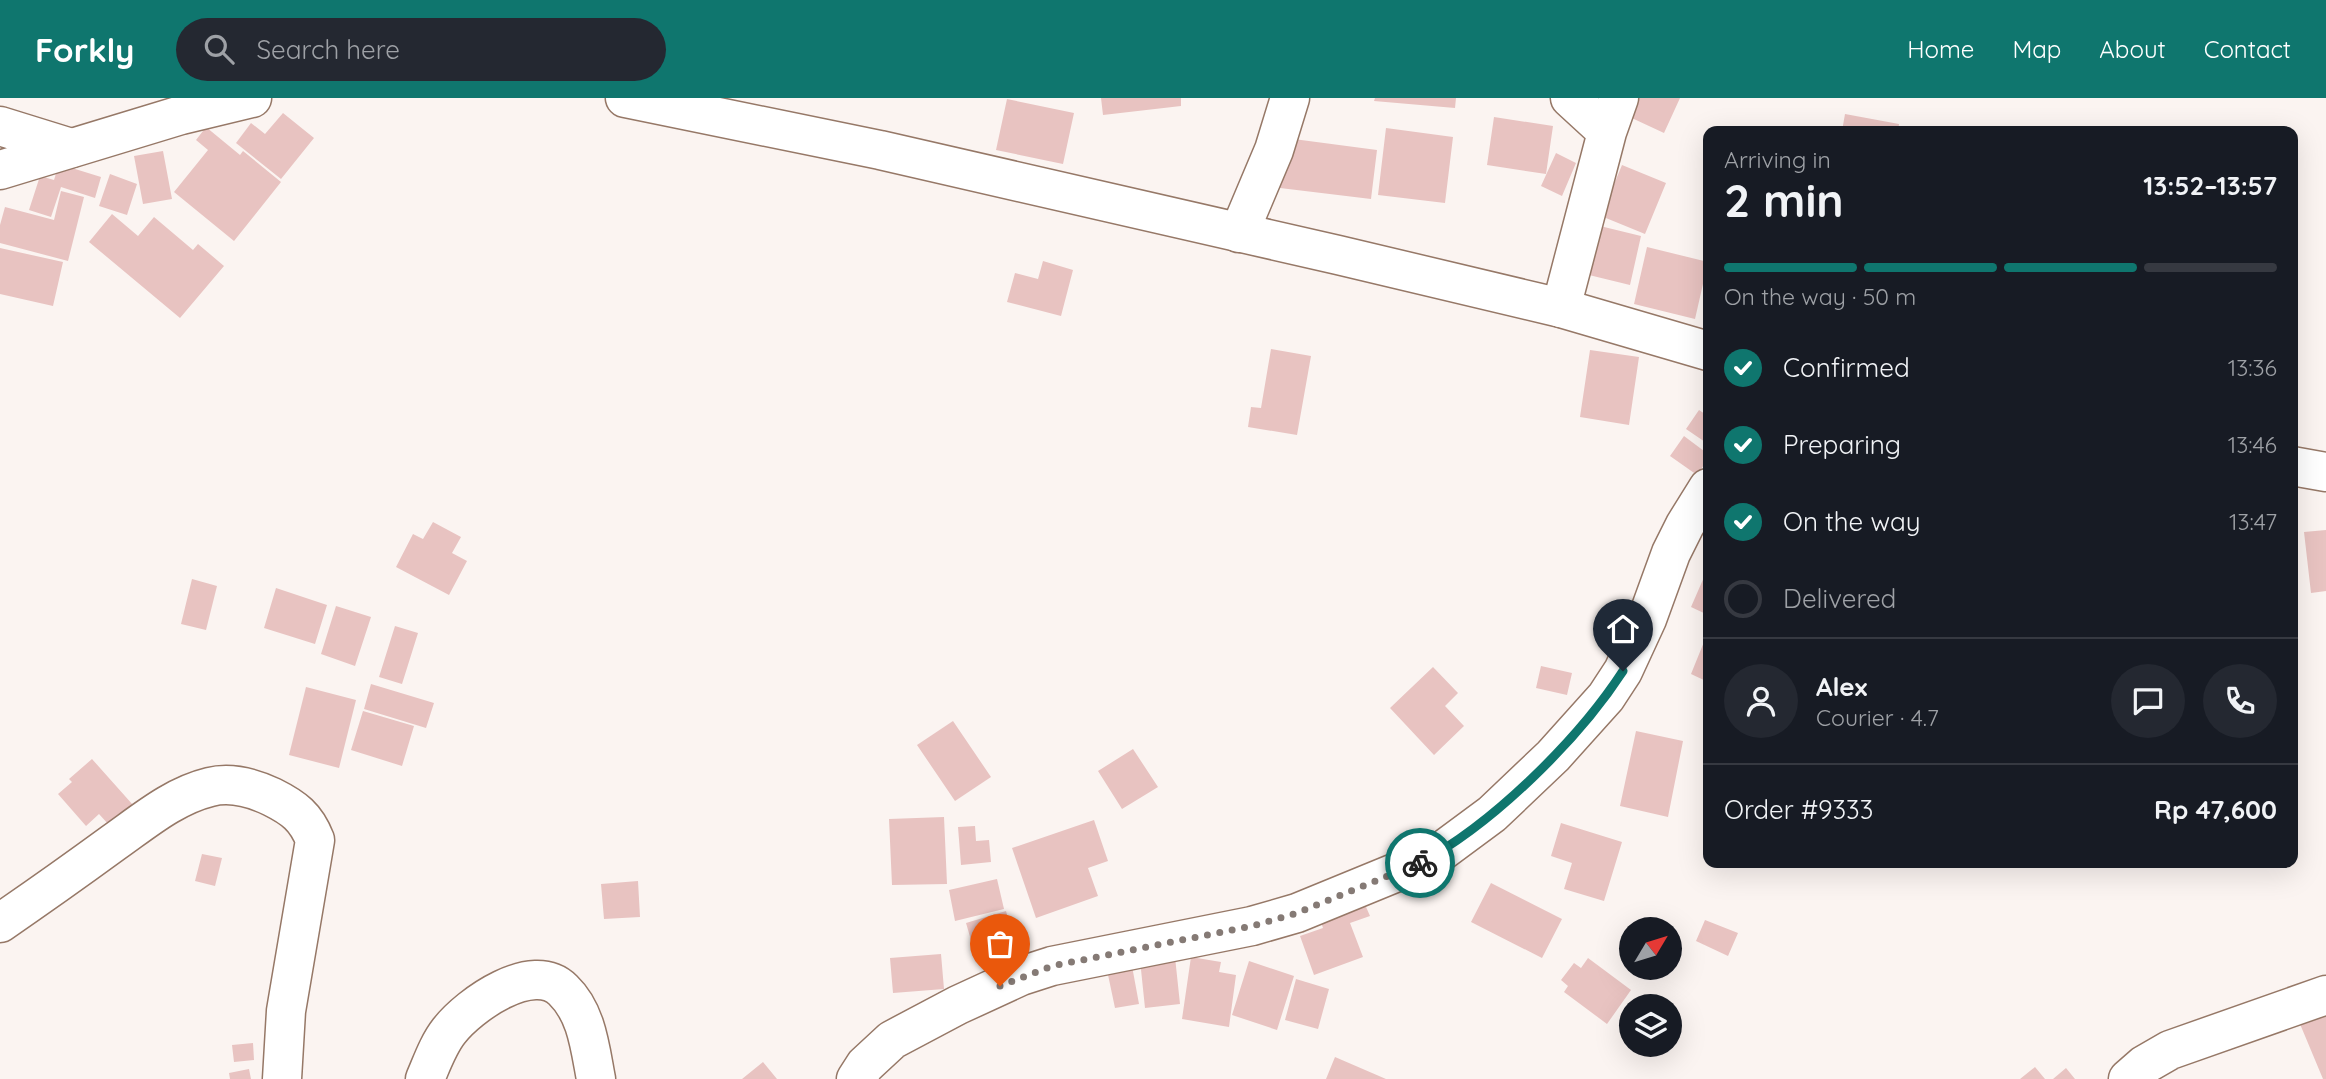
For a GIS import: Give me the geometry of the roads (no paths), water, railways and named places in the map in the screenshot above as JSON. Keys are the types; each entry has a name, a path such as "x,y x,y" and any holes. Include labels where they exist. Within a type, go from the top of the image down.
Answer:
{"main road":[{"path":"0,170 181,115 252,98"},
{"path":"625,98 880,150 1561,308 1703,350"},
{"path":"1239,233 1274,150 1290,98"},
{"path":"1561,308 1613,115 1570,98"},
{"path":"0,126 71,148"},
{"path":"2298,467 2326,472"},
{"path":"856,1079 865,1065 892,1040 1021,976 1052,966 1252,926 1297,913 1442,851 1492,814 1553,757 1606,697 1623,671 1647,619 1671,553 1703,497"},
{"path":"0,923 156,813 192,792 212,786 230,785 265,794 281,802 298,812 309,824 315,840 286,1011 282,1079"},
{"path":"425,1079 450,1029 473,1008 502,990 534,979 556,985 565,992 581,1016 588,1034 596,1079"},
{"path":"2128,1079 2144,1065 2170,1050 2326,995"}]}
